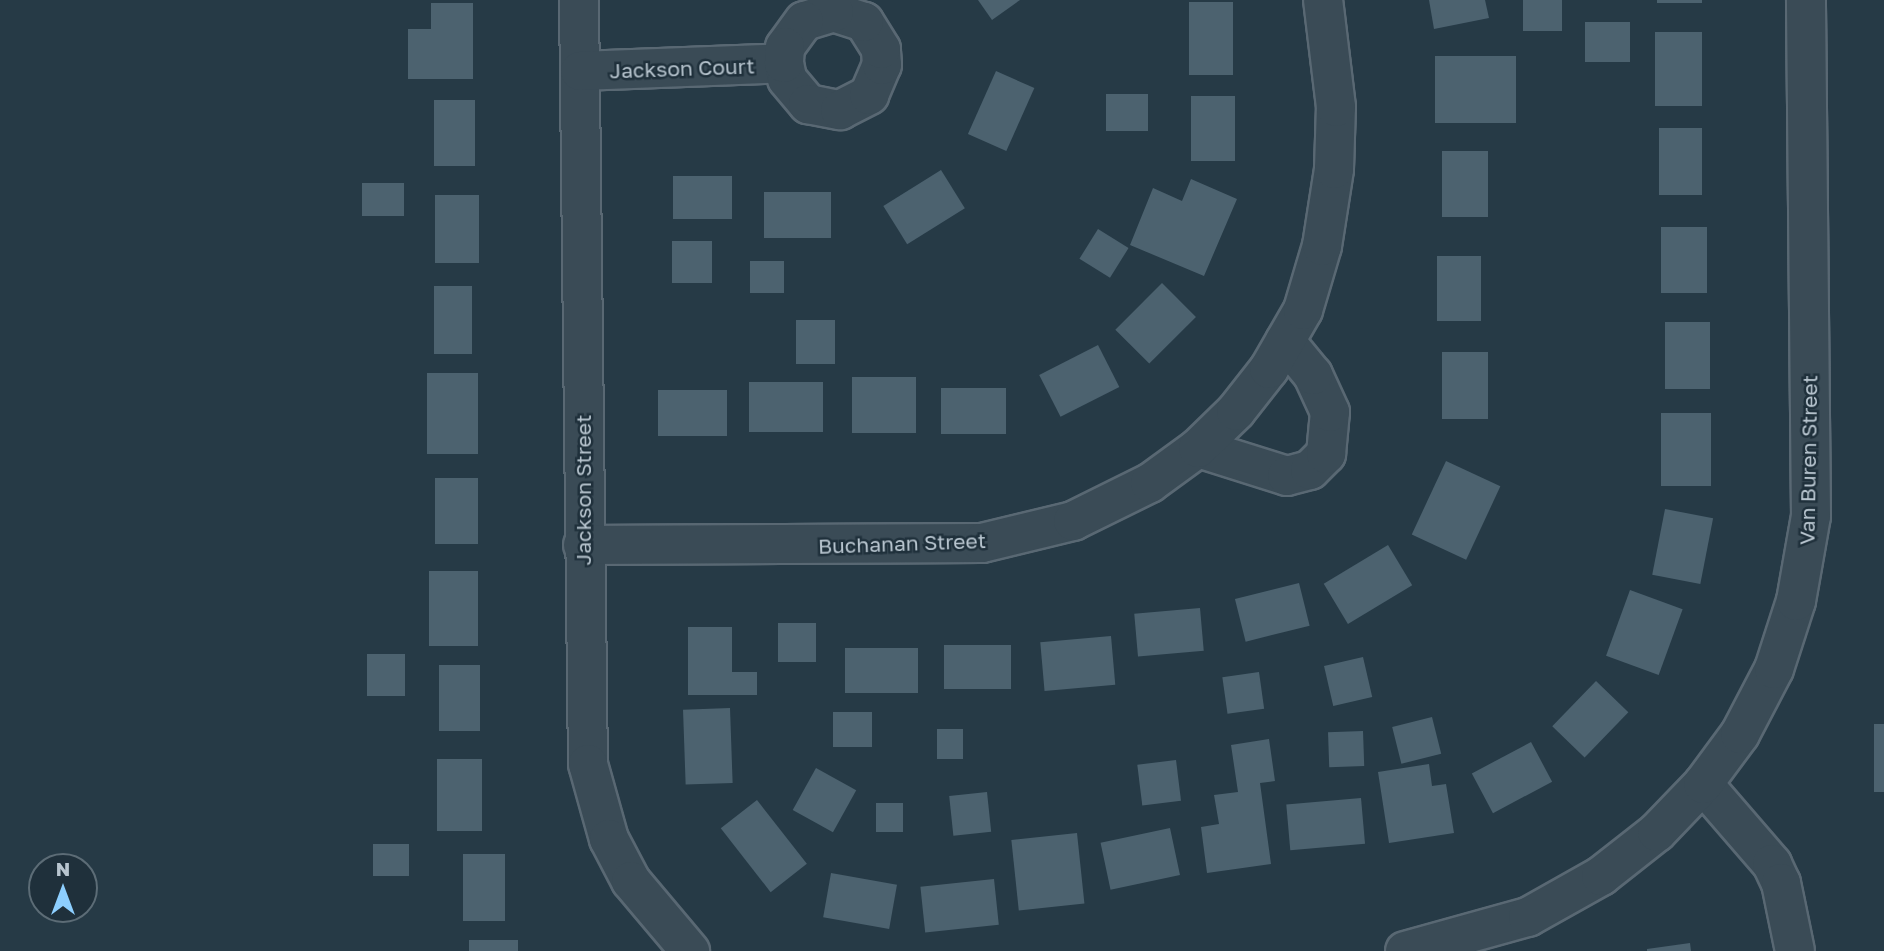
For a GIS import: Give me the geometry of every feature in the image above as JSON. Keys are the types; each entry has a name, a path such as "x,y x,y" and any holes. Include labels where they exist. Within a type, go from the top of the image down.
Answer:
{"street":[{"name":"Jackson Street","path":"579,0 583,545 588,764 609,839 631,881 689,951"},
{"name":"Buchanan Street","path":"583,545 982,543 1060,525 1110,506 1198,448 1236,411 1285,341 1303,310 1322,246 1334,169 1336,107 1323,0"},
{"name":"Van Buren Street","path":"1405,951 1483,932 1564,898 1657,832 1703,784 1740,734 1774,669 1805,559 1812,473 1806,0"},
{"name":"Jackson Court","path":"580,71 783,63"},
{"path":"1198,448 1287,477 1310,470 1326,454 1330,412 1313,375 1285,341"},
{"path":"1703,784 1772,864 1781,883 1794,951"}],"building":[{"path":"978,0 1020,0 992,20"},
{"path":"1429,0 1485,0 1489,18 1434,29"},
{"path":"1523,0 1562,0 1562,31 1523,31"},
{"path":"1657,0 1702,0 1702,3 1657,3"},
{"path":"1189,2 1233,2 1233,75 1189,75"},
{"path":"431,3 473,3 473,79 408,79 408,29 431,29"},
{"path":"1585,22 1630,22 1630,62 1585,62"},
{"path":"1655,32 1702,32 1702,106 1655,106"},
{"path":"1435,56 1516,56 1516,123 1435,123"},
{"path":"996,71 1034,88 1006,151 968,134"},
{"path":"1106,94 1148,94 1148,131 1106,131"},
{"path":"1191,96 1235,96 1235,161 1191,161"},
{"path":"434,100 475,100 475,166 434,166"},
{"path":"1659,128 1702,128 1702,195 1659,195"},
{"path":"1442,151 1488,151 1488,217 1442,217"},
{"path":"941,170 965,208 907,244 883,206"},
{"path":"673,176 732,176 732,219 673,219"},
{"path":"1191,179 1237,199 1204,276 1130,245 1153,188 1182,201"},
{"path":"362,183 404,183 404,216 362,216"},
{"path":"764,192 831,192 831,238 764,238"},
{"path":"435,195 479,195 479,263 435,263"},
{"path":"1661,227 1707,227 1707,293 1661,293"},
{"path":"1098,229 1129,248 1110,278 1079,259"},
{"path":"672,241 712,241 712,283 672,283"},
{"path":"1437,256 1481,256 1481,321 1437,321"},
{"path":"750,261 784,261 784,293 750,293"},
{"path":"1162,283 1196,317 1149,364 1115,330"},
{"path":"434,286 472,286 472,354 434,354"},
{"path":"796,320 835,320 835,364 796,364"},
{"path":"1665,322 1710,322 1710,389 1665,389"},
{"path":"1098,345 1119,387 1061,417 1039,375"},
{"path":"1442,352 1488,352 1488,419 1442,419"},
{"path":"427,373 478,373 478,454 427,454"},
{"path":"852,377 916,377 916,433 852,433"},
{"path":"749,382 823,382 823,432 749,432"},
{"path":"941,388 1006,388 1006,434 941,434"},
{"path":"658,390 727,390 727,436 658,436"},
{"path":"1661,413 1711,413 1711,486 1661,486"},
{"path":"1446,461 1500,486 1466,560 1412,534"},
{"path":"435,478 478,478 478,544 435,544"},
{"path":"1665,509 1713,518 1700,584 1652,575"},
{"path":"1388,545 1412,585 1348,624 1324,584"},
{"path":"429,571 478,571 478,646 429,646"},
{"path":"1299,583 1310,626 1246,642 1235,599"},
{"path":"1630,590 1683,609 1659,675 1606,656"},
{"path":"1200,608 1204,651 1138,657 1134,614"},
{"path":"778,623 816,623 816,662 778,662"},
{"path":"688,627 732,627 732,672 757,672 757,695 688,695"},
{"path":"1111,636 1115,685 1045,691 1040,642"},
{"path":"944,645 1011,645 1011,689 944,689"},
{"path":"845,648 918,648 918,693 845,693"},
{"path":"367,654 405,654 405,696 367,696"},
{"path":"1363,657 1372,697 1333,706 1324,666"},
{"path":"439,665 480,665 480,731 439,731"},
{"path":"1259,672 1264,709 1228,714 1222,677"},
{"path":"1596,681 1628,712 1585,758 1552,726"},
{"path":"730,708 733,783 686,785 683,710"},
{"path":"833,712 872,712 872,747 833,747"},
{"path":"1432,717 1441,754 1401,764 1392,727"},
{"path":"1874,724 1884,724 1884,792 1874,792"},
{"path":"937,729 963,729 963,759 937,759"},
{"path":"1363,731 1364,766 1329,767 1328,732"},
{"path":"1269,739 1275,781 1260,783 1271,864 1207,873 1201,827 1219,824 1214,795 1238,792 1231,745"},
{"path":"1531,742 1552,782 1493,813 1472,773"},
{"path":"437,759 482,759 482,831 437,831"},
{"path":"1176,760 1181,801 1142,805 1137,765"},
{"path":"1429,764 1432,786 1446,784 1454,833 1389,843 1378,772"},
{"path":"816,768 856,790 833,832 793,810"},
{"path":"987,792 991,832 953,836 949,796"},
{"path":"1361,798 1365,844 1290,850 1286,805"},
{"path":"757,800 807,864 771,892 721,828"},
{"path":"876,803 903,803 903,832 876,832"},
{"path":"1170,828 1180,875 1111,890 1101,843"},
{"path":"1077,833 1084,904 1019,911 1011,840"},
{"path":"373,844 409,844 409,876 373,876"},
{"path":"463,854 505,854 505,921 463,921"},
{"path":"831,873 897,885 889,929 823,917"},
{"path":"994,879 999,925 925,932 920,887"},
{"path":"469,940 518,940 518,951 469,951"},
{"path":"1690,943 1691,951 1647,951 1647,949"}]}
